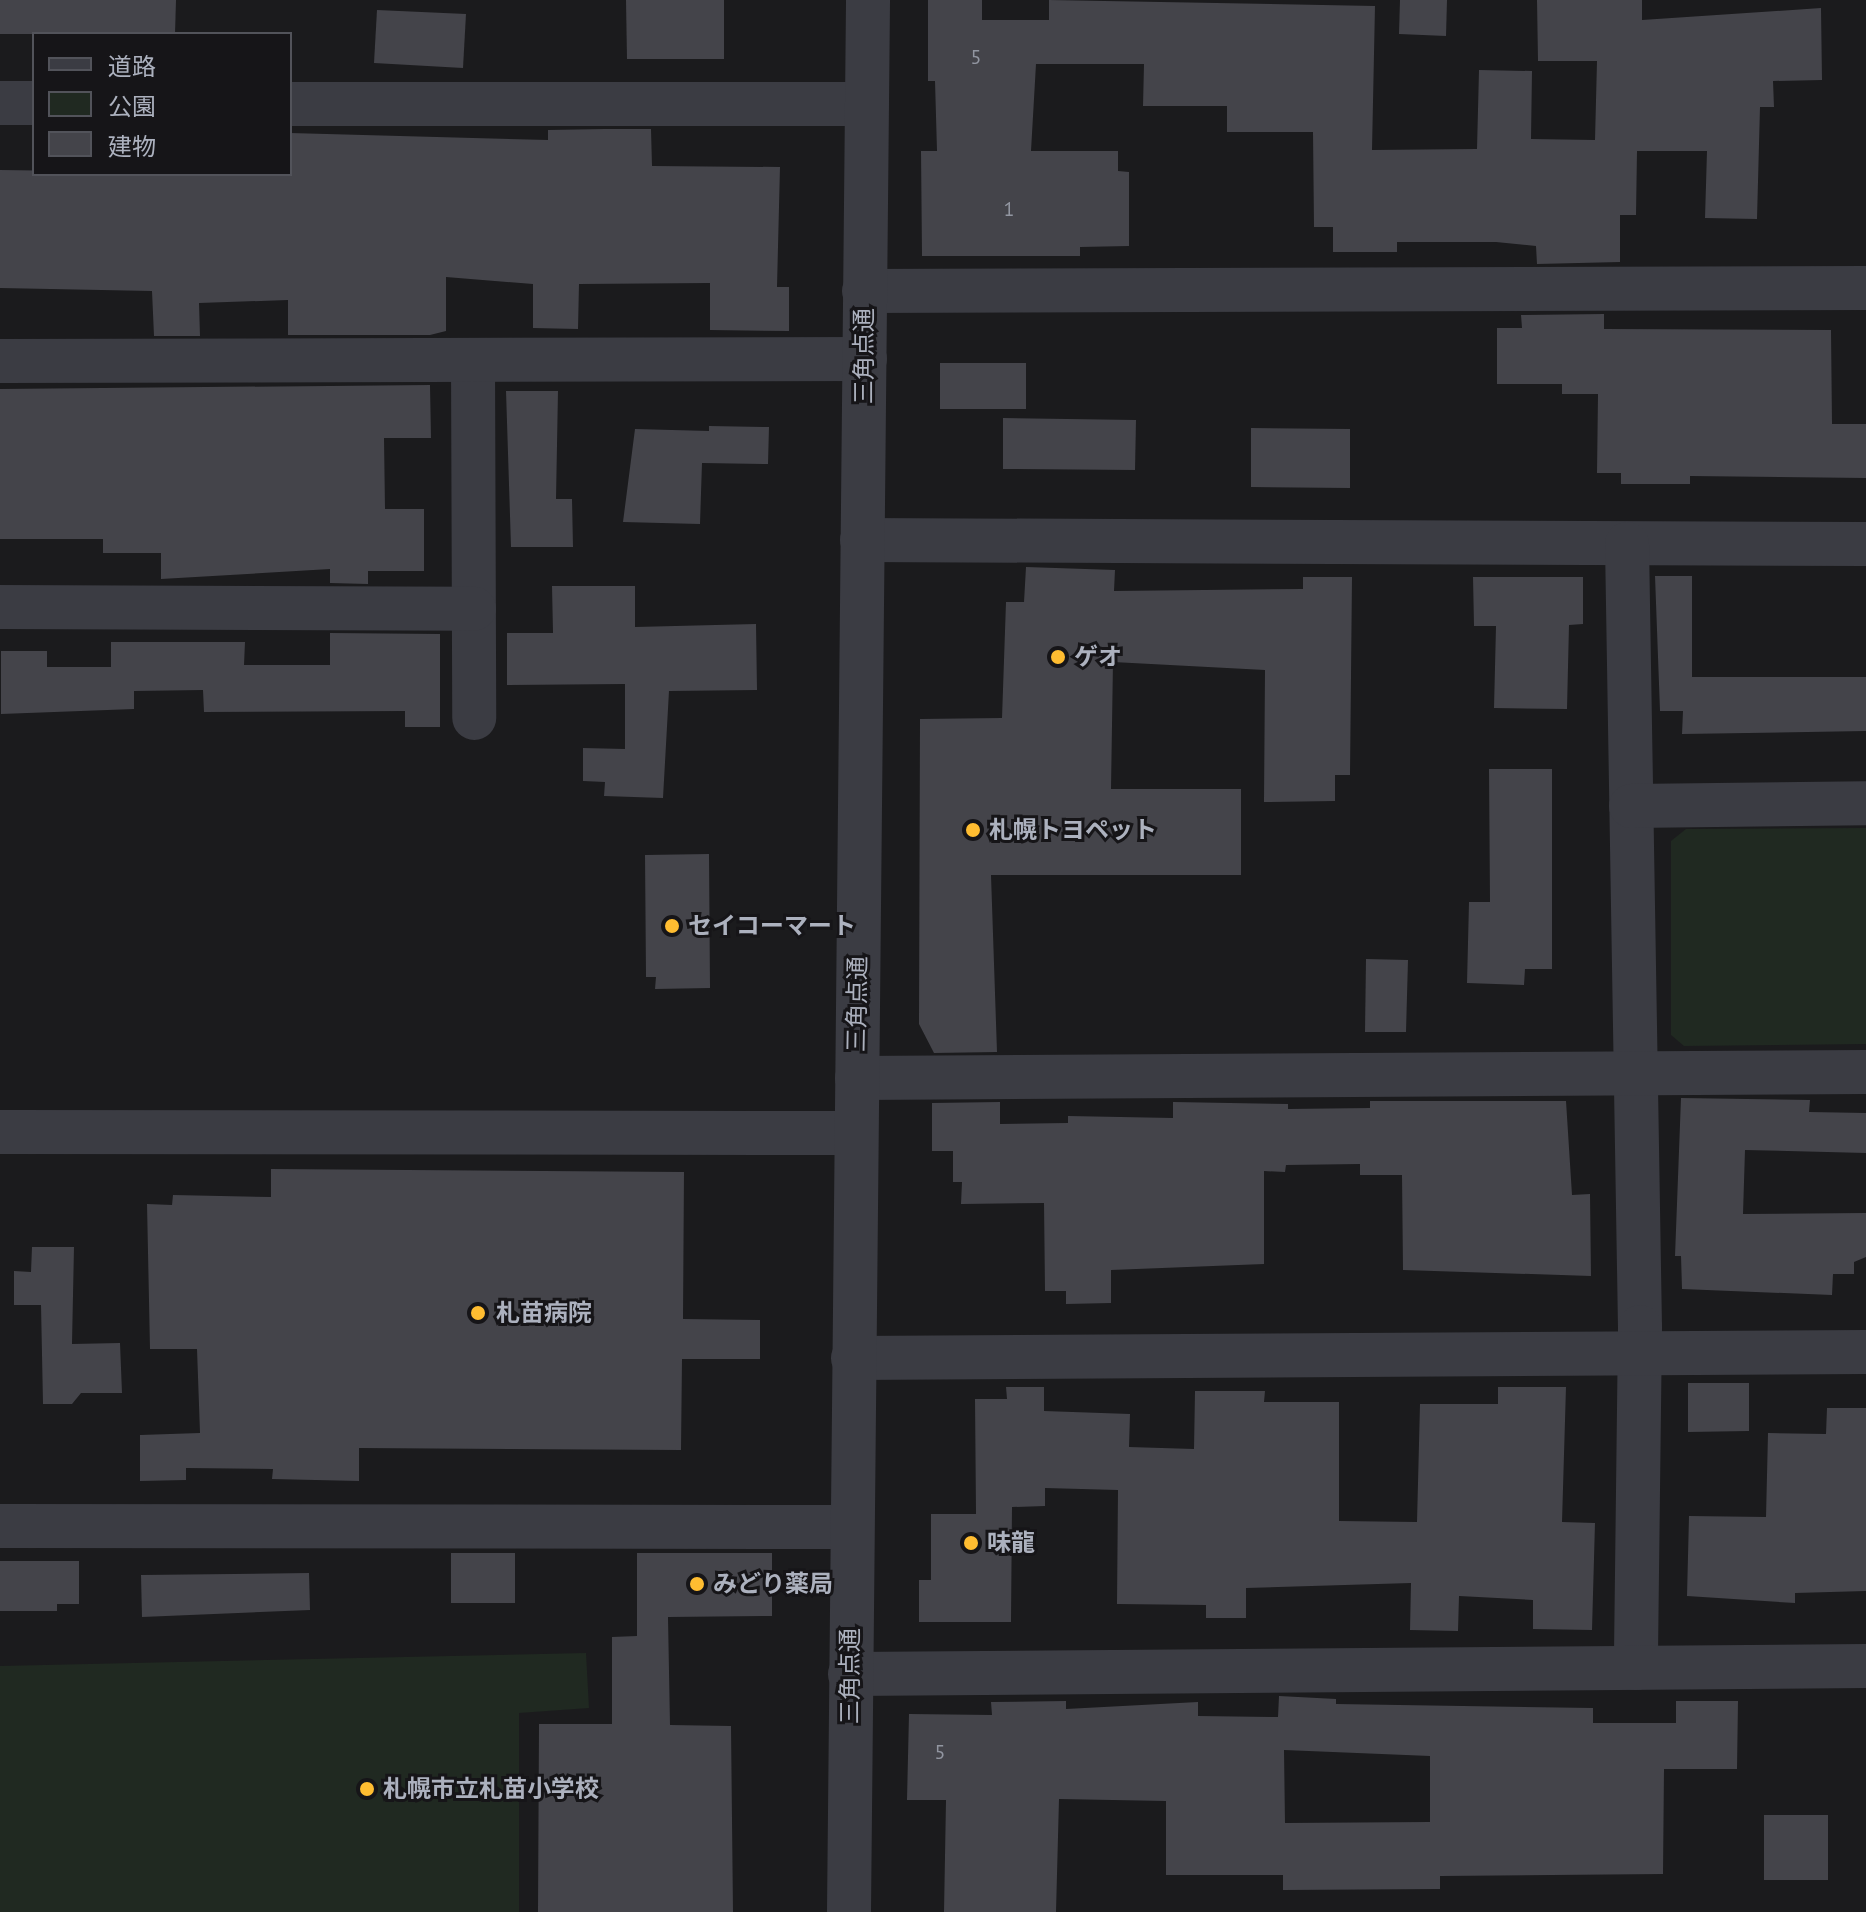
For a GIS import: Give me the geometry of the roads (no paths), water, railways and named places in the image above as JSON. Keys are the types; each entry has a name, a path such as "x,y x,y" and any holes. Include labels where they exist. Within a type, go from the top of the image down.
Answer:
{"street":[{"name":"三角点通","path":"849,1912 848,1527 857,1078 868,0"},
{"path":"0,103 32,103"},
{"path":"292,104 867,104"},
{"path":"864,291 1866,288"},
{"path":"0,361 865,359"},
{"path":"473,360 474,718"},
{"path":"862,540 1866,544"},
{"path":"1627,544 1640,1352 1636,1668"},
{"path":"0,607 474,609"},
{"path":"1631,806 1866,803"},
{"path":"857,1078 1866,1072"},
{"path":"0,1132 856,1133"},
{"path":"853,1358 1866,1352"},
{"path":"0,1526 848,1527"},
{"path":"850,1674 1866,1666"}],"place":[{"name":"ゲオ","path":"1058,657"},
{"name":"札幌トヨペット","path":"973,830"},
{"name":"セイコーマート","path":"672,926"},
{"name":"札苗病院","path":"478,1313"},
{"name":"味龍","path":"971,1543"},
{"name":"みどり薬局","path":"697,1584"},
{"name":"札幌市立札苗小学校","path":"367,1789"}]}
